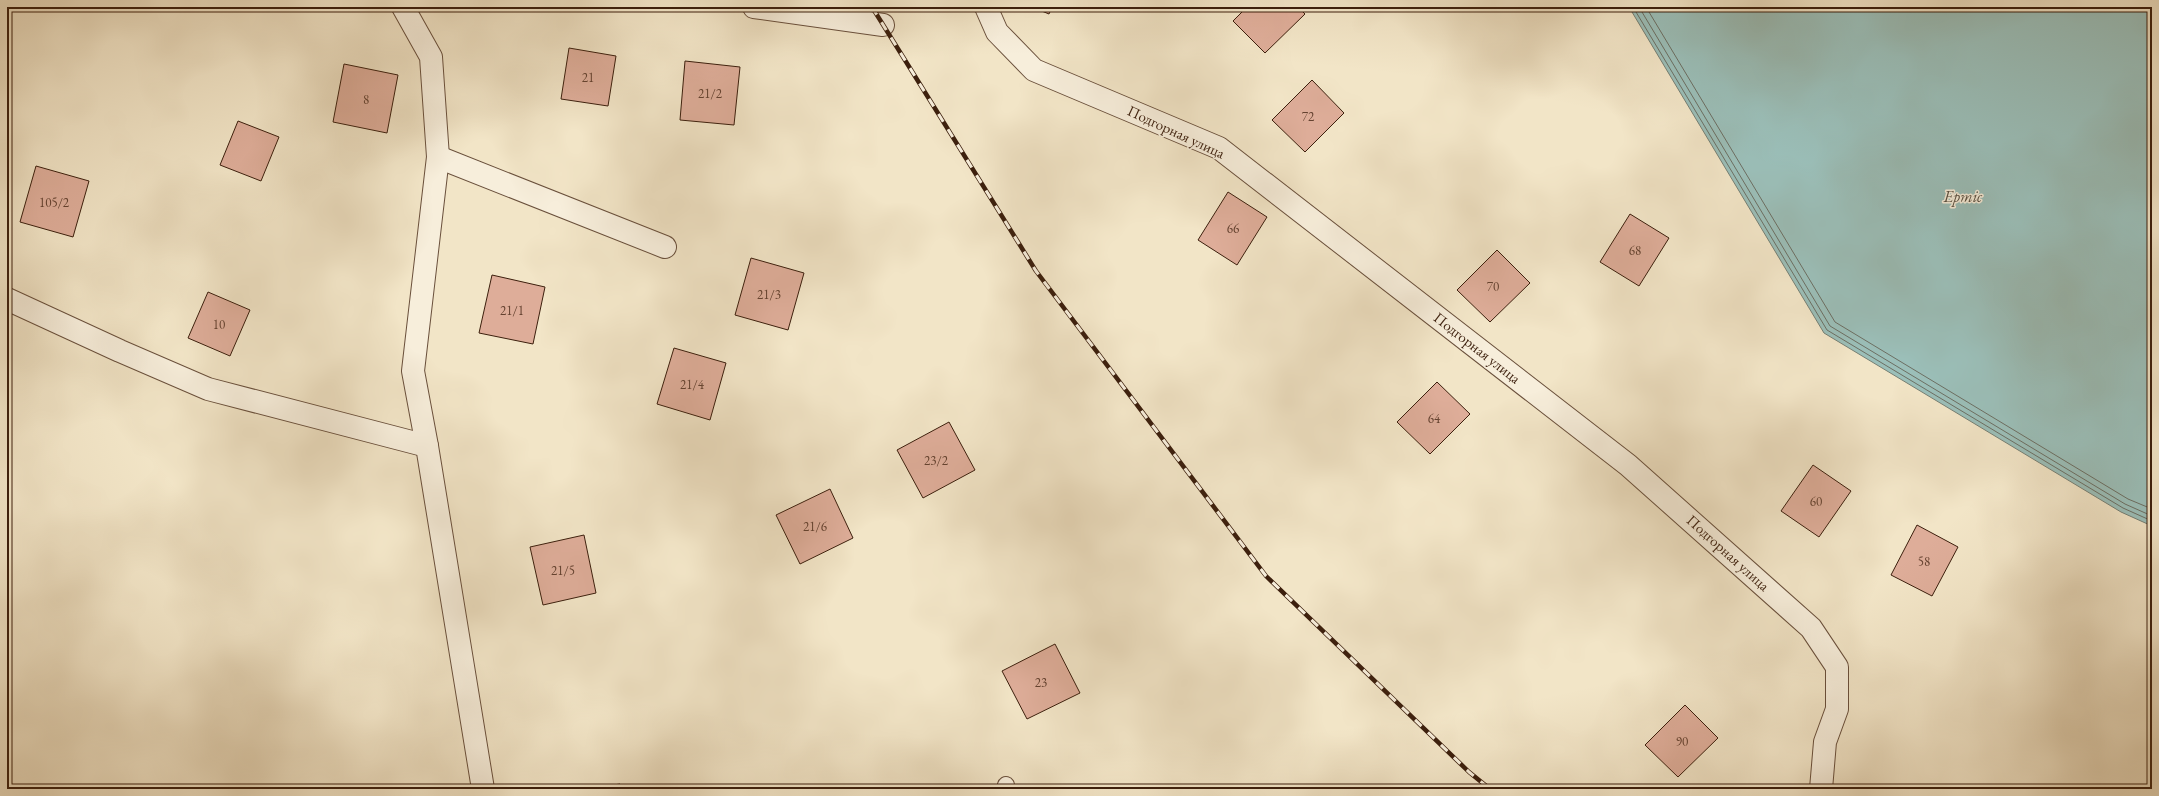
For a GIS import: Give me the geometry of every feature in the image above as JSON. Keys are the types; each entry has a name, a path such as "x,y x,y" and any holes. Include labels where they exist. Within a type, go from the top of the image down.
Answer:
{"street":[{"path":"403,7 431,57 438,157 413,371 427,446 483,789"},
{"path":"754,7 883,25"},
{"name":"Подгорная улица","path":"986,7 997,32 1034,70 1219,148 1628,465 1811,628 1837,667 1837,709 1825,742 1821,789"},
{"path":"438,157 664,247"},
{"path":"7,298 120,351 208,389 427,446"}],"water":[{"name":"Ертіс","path":"1629,7 2152,7 2152,526 2121,512 1824,333"}],"building":[{"path":"1032,7 1052,7 1049,14"},
{"path":"1247,7 1298,7 1305,14 1265,53 1233,21"},
{"path":"569,48 616,56 608,106 561,99"},
{"path":"685,61 740,67 734,125 680,120"},
{"path":"344,64 398,75 387,133 333,122"},
{"path":"1312,80 1344,113 1305,152 1272,120"},
{"path":"238,121 279,137 261,181 220,165"},
{"path":"36,166 89,181 73,237 20,222"},
{"path":"1228,192 1267,217 1237,265 1198,240"},
{"path":"1630,214 1669,238 1639,286 1600,262"},
{"path":"1497,250 1530,283 1490,322 1457,290"},
{"path":"751,258 804,273 788,330 735,315"},
{"path":"492,275 545,287 533,344 479,333"},
{"path":"208,292 250,310 230,356 188,338"},
{"path":"674,348 726,363 710,420 657,404"},
{"path":"1437,382 1470,414 1430,454 1397,422"},
{"path":"949,422 975,470 923,498 897,450"},
{"path":"1813,465 1851,491 1819,537 1781,511"},
{"path":"830,489 853,538 800,564 776,515"},
{"path":"1917,525 1958,547 1932,596 1891,575"},
{"path":"584,535 596,593 543,605 530,547"},
{"path":"1055,644 1080,693 1027,719 1002,671"},
{"path":"1685,705 1718,738 1678,777 1645,745"},
{"path":"620,784 621,789 586,789"}],"railway":[{"path":"872,7 1036,271 1266,576 1469,772 1490,789"}]}
